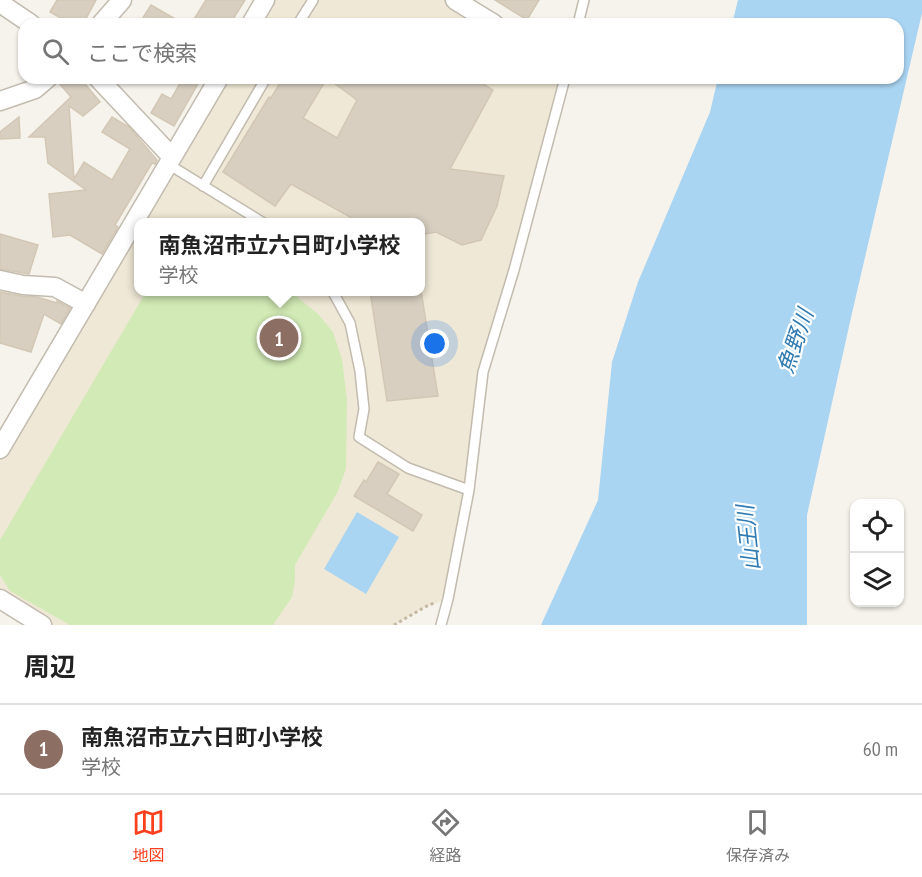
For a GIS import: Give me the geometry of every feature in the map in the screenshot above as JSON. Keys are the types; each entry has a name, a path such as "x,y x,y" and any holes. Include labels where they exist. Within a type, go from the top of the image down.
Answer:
{"street":[{"path":"106,18 122,0"},
{"path":"254,18 265,0"},
{"path":"455,0 484,18"},
{"path":"0,3 22,18"},
{"path":"0,100 35,89 41,84"},
{"path":"103,84 170,160"},
{"path":"136,218 215,84"},
{"path":"0,449 134,222"},
{"path":"0,280 23,285 55,287 86,304"},
{"path":"0,599 42,625"}],"lane":[{"path":"302,18 312,0"},
{"path":"580,18 584,0"},
{"path":"203,186 262,84"},
{"path":"441,625 470,490 483,372 514,270 563,84"},
{"path":"170,160 203,186 255,218"},
{"path":"336,296 350,323 360,371 364,409 359,437 408,468 470,490"}],"path":[{"path":"394,625 425,607 448,599"}],"shaded area":[{"path":"265,0 455,0 484,18 254,18"},
{"path":"215,84 563,84 483,372 448,599 425,607 394,625 42,625 0,599 0,449 134,222 134,296 425,296 425,218 136,218"}],"green space":[{"path":"144,296 296,296 318,314 333,332 342,359 347,400 346,469 337,493 295,565 292,597 273,625 70,625 10,591 0,575 0,540"}],"water":[{"path":"738,0 922,0 922,13 807,515 807,625 541,625 598,500 612,362 638,282 710,112 717,84 904,84 904,18 734,18"},
{"path":"357,512 399,537 366,594 324,569"}],"building":[{"path":"57,0 96,0 86,18 60,18 50,12"},
{"path":"206,0 245,0 234,18 195,18"},
{"path":"495,0 539,0 528,18 524,18"},
{"path":"151,5 174,18 143,18"},
{"path":"60,84 85,84 100,102 83,116 69,106 74,179 84,162 112,180 130,149 102,132 112,117 129,127 157,160 155,164 152,163 115,225 118,227 102,254 70,235 53,237 49,194 86,190 48,163 45,137 29,137 71,97"},
{"path":"180,84 198,84 174,126 151,113 162,94 171,99"},
{"path":"279,84 323,84 303,118 337,138 357,100 335,84 484,84 493,90 450,169 504,176 497,206 481,240 462,245 436,232 425,234 425,218 352,218 291,184 275,206 223,172 269,97 271,98"},
{"path":"19,117 20,138 0,139 0,132"},
{"path":"0,234 38,245 29,274 0,269"},
{"path":"0,292 37,297 57,303 57,301 70,308 61,324 44,314 31,352 0,343"},
{"path":"371,296 422,296 438,396 387,401"},
{"path":"378,462 399,474 387,494 422,515 413,531 354,496"}],"place":[{"name":"南魚沼市立六日町小学校","path":"279,338"}],"water label":[{"name":"魚野川","path":"795,341"},
{"name":"山王川","path":"748,538"}]}
